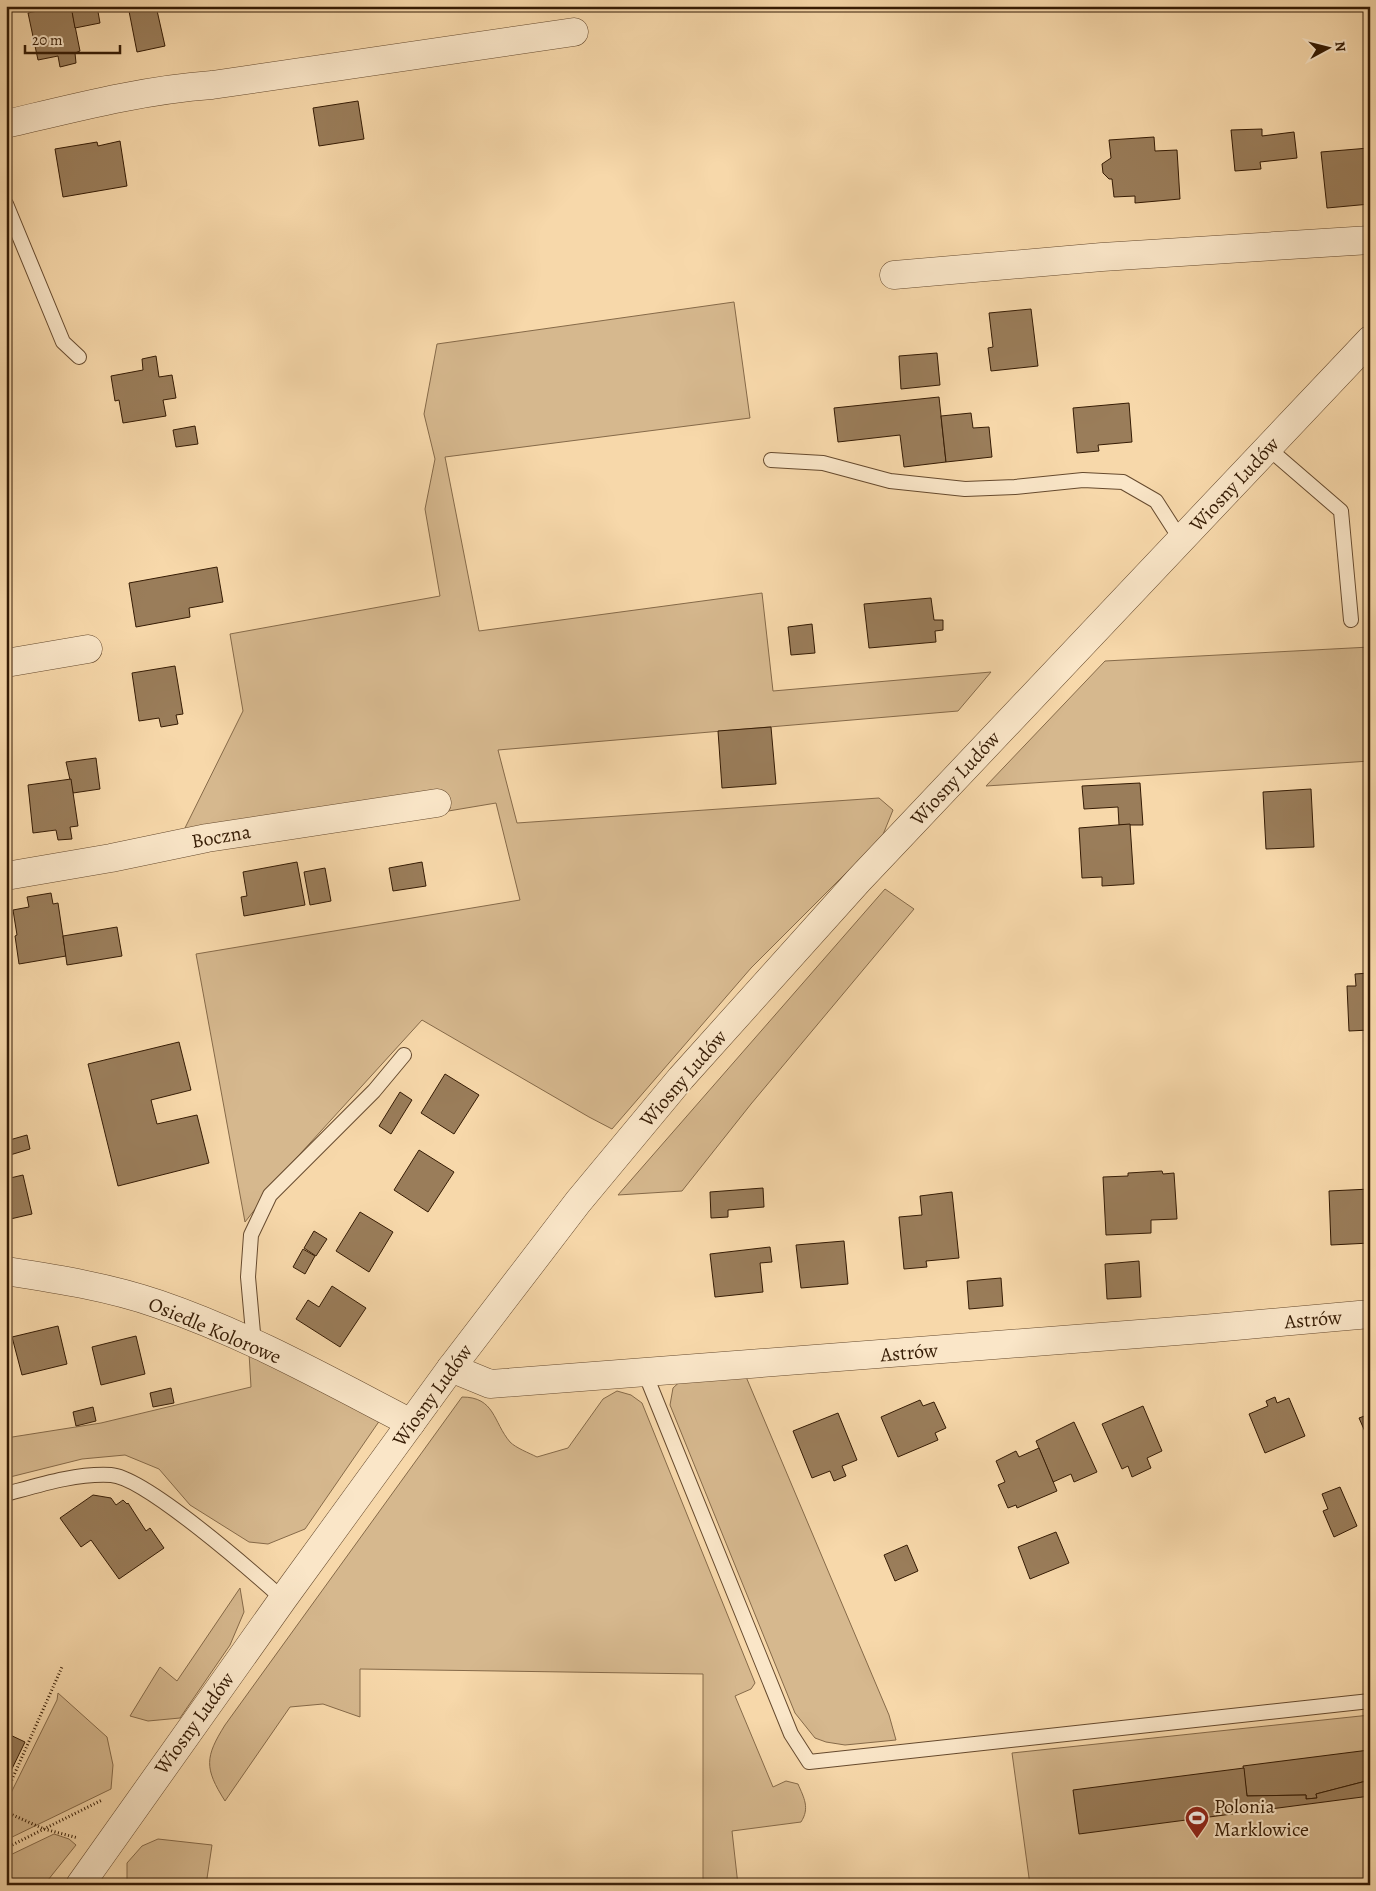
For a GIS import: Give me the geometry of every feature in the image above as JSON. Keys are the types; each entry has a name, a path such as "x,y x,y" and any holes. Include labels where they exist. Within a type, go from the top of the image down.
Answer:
{"street":[{"path":"6,124 91,104 178,88 212,85 574,32"},
{"path":"894,275 1102,257 1370,240"},
{"name":"Wiosny Ludów","path":"80,1885 283,1599 451,1368 572,1210 681,1078 858,881 1370,340"},
{"path":"6,663 88,649"},
{"name":"Boczna","path":"6,876 111,858 207,838 437,804"},
{"name":"Osiedle Kolorowe","path":"6,1270 102,1288 156,1303 210,1323 411,1423"},
{"name":"Astrów","path":"451,1368 490,1384 1370,1314"}],"lane":[{"path":"6,204 62,342 79,357"},
{"path":"1268,448 1341,512 1351,620"},
{"path":"771,460 824,463 890,481 965,489 1015,487 1083,480 1123,482 1156,501 1181,540"},
{"path":"254,1344 248,1277 251,1235 270,1195 374,1091 404,1055"},
{"path":"645,1373 791,1734 808,1762 1370,1701"},
{"path":"6,1494 82,1476 113,1475 139,1485 153,1495 249,1568 283,1599"}],"path":[{"path":"6,1793 62,1666"},
{"path":"6,1848 104,1799"},
{"path":"6,1812 44,1829 85,1840"}],"shaded area":[{"path":"734,302 750,418 445,457 479,631 762,593 773,691 991,672 958,711 498,750 517,823 879,798 893,810 882,837 751,968 612,1129 422,1020 290,1165 245,1222 196,954 520,900 496,803 181,856 179,840 243,711 230,634 440,596 425,509 435,459 424,414 437,344"},
{"path":"1370,647 1370,761 986,786 1105,661"},
{"path":"885,889 914,909 751,1104 682,1191 618,1195"},
{"path":"249,1353 380,1420 305,1529 268,1544 249,1542 190,1505 159,1469 125,1455 82,1459 6,1478 6,1438 101,1423 251,1387"},
{"path":"744,1372 889,1715 896,1740 845,1745 826,1742 815,1738 795,1713 670,1405 673,1388 685,1377"},
{"path":"617,1391 631,1395 642,1403 755,1683 751,1689 735,1696 773,1787 786,1781 798,1784 806,1808 801,1822 732,1831 738,1885 703,1885 703,1674 360,1669 360,1717 323,1704 290,1707 225,1801 210,1771 211,1754 218,1736 462,1397 481,1401 492,1412 510,1442 537,1457 568,1448 603,1399"},
{"path":"240,1588 244,1612 230,1645 180,1718 148,1721 130,1716 160,1667 177,1681"},
{"path":"58,1693 107,1737 113,1765 111,1789 6,1840 6,1803 57,1700"},
{"name":"Polonia Marklowice","path":"1370,1715 1370,1885 1030,1885 1012,1753"},
{"path":"54,1834 69,1839 76,1845 44,1885 6,1885 6,1857"},
{"path":"158,1839 212,1845 206,1885 127,1885 127,1863 142,1846"}],"building":[{"path":"71,6 80,51 75,53 76,63 60,67 58,56 38,60 28,13"},
{"path":"71,6 97,6 100,23 75,28"},
{"path":"128,6 156,6 165,46 137,52"},
{"path":"358,101 364,139 319,146 313,108"},
{"path":"1262,129 1262,136 1294,132 1297,158 1260,162 1261,169 1235,171 1231,130"},
{"path":"1154,137 1155,151 1177,150 1180,199 1135,203 1135,196 1114,197 1112,179 1109,179 1103,173 1102,164 1111,158 1109,140"},
{"path":"120,141 127,186 63,197 55,149 97,142 98,146"},
{"path":"1369,148 1370,204 1327,208 1321,152"},
{"path":"1031,309 1038,366 991,371 988,348 993,347 989,313"},
{"path":"937,353 940,385 901,389 899,356"},
{"path":"156,356 159,377 172,375 176,398 163,400 166,416 123,423 119,400 115,401 111,376 143,370 142,359"},
{"path":"939,397 946,462 904,467 900,435 838,442 834,408"},
{"path":"1129,403 1132,442 1098,445 1099,451 1077,453 1073,408"},
{"path":"971,413 973,428 989,427 992,457 946,462 941,416"},
{"path":"195,426 198,444 176,447 173,430"},
{"path":"217,567 223,602 189,608 190,617 136,627 129,583"},
{"path":"931,598 934,620 943,620 943,630 935,631 936,642 869,648 864,604"},
{"path":"812,624 815,653 791,655 788,627"},
{"path":"175,666 183,714 176,715 178,724 161,727 159,718 139,721 132,673"},
{"path":"771,727 776,784 722,788 718,731"},
{"path":"96,758 100,789 73,793 66,762"},
{"path":"71,779 78,826 70,827 72,839 58,840 56,830 33,833 28,785"},
{"path":"1140,783 1143,825 1119,825 1118,807 1084,809 1082,786"},
{"path":"1311,789 1314,847 1266,849 1263,792"},
{"path":"1130,824 1134,884 1102,886 1102,877 1082,878 1079,828"},
{"path":"297,862 305,905 244,916 241,897 247,896 243,872"},
{"path":"422,862 426,886 393,891 389,868"},
{"path":"325,868 331,901 310,905 304,872"},
{"path":"51,893 53,904 58,903 66,956 19,964 13,910 29,907 27,897"},
{"path":"117,927 122,956 67,965 63,936"},
{"path":"1370,973 1370,1030 1349,1031 1347,986 1356,986 1355,974"},
{"path":"179,1042 191,1090 151,1100 157,1124 197,1115 209,1163 118,1186 88,1064"},
{"path":"445,1074 479,1095 454,1134 421,1113"},
{"path":"400,1092 412,1100 391,1134 379,1126"},
{"path":"27,1135 30,1149 10,1155 6,1141"},
{"path":"419,1150 454,1172 428,1212 394,1190"},
{"path":"1162,1171 1163,1174 1174,1173 1177,1219 1151,1220 1151,1233 1106,1235 1103,1177 1128,1176 1128,1173"},
{"path":"23,1175 32,1214 6,1220 6,1179"},
{"path":"763,1188 764,1207 728,1210 728,1217 711,1218 710,1192"},
{"path":"1370,1189 1370,1243 1331,1245 1329,1191"},
{"path":"952,1192 959,1258 926,1261 927,1267 904,1269 899,1217 922,1215 920,1196"},
{"path":"360,1212 393,1232 369,1272 336,1251"},
{"path":"314,1231 327,1239 316,1256 304,1248"},
{"path":"844,1241 848,1284 801,1288 796,1245"},
{"path":"770,1247 772,1262 760,1263 763,1292 715,1297 710,1254"},
{"path":"303,1249 315,1256 305,1274 293,1267"},
{"path":"1139,1261 1141,1297 1107,1299 1105,1264"},
{"path":"1001,1278 1003,1306 969,1309 967,1281"},
{"path":"332,1286 366,1308 340,1347 296,1319 308,1300 319,1307"},
{"path":"58,1326 67,1364 22,1375 12,1337"},
{"path":"136,1336 145,1374 101,1385 92,1347"},
{"path":"171,1388 174,1403 153,1407 150,1393"},
{"path":"1275,1397 1277,1403 1289,1398 1305,1436 1265,1453 1249,1414 1268,1406 1266,1401"},
{"path":"920,1400 923,1406 934,1402 946,1428 935,1433 938,1440 898,1457 881,1417"},
{"path":"1143,1406 1162,1451 1147,1458 1151,1468 1132,1477 1128,1466 1122,1469 1102,1424"},
{"path":"93,1407 96,1421 76,1426 73,1412"},
{"path":"838,1413 857,1460 842,1466 846,1476 834,1481 830,1471 812,1478 793,1431"},
{"path":"1370,1414 1370,1443 1359,1418"},
{"path":"1074,1422 1097,1472 1074,1482 1071,1474 1053,1482 1036,1441"},
{"path":"1039,1448 1057,1491 1017,1508 1016,1505 1008,1508 998,1485 1005,1482 996,1461 1016,1451 1019,1457"},
{"path":"1340,1487 1357,1526 1334,1537 1323,1511 1328,1509 1322,1494"},
{"path":"93,1495 111,1498 116,1505 123,1500 128,1503 146,1531 150,1528 164,1548 119,1579 91,1540 81,1547 60,1518"},
{"path":"1056,1532 1069,1563 1030,1579 1018,1547"},
{"path":"907,1545 918,1571 895,1581 884,1555"},
{"path":"6,1733 25,1742 6,1781"},
{"path":"1369,1750 1370,1780 1316,1794 1317,1798 1306,1799 1306,1795 1247,1796 1243,1766"},
{"path":"1244,1768 1247,1796 1306,1795 1306,1799 1317,1798 1316,1794 1370,1780 1370,1796 1079,1834 1073,1790"}],"place":[{"name":"Polonia Marklowice","path":"1197,1839"}]}
